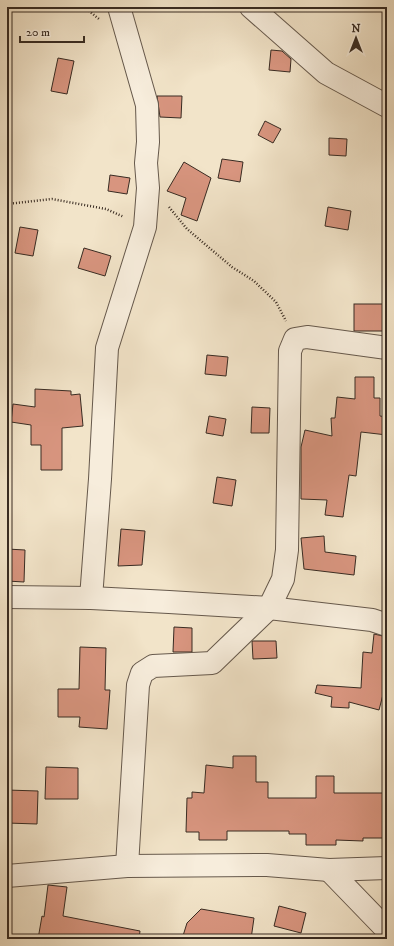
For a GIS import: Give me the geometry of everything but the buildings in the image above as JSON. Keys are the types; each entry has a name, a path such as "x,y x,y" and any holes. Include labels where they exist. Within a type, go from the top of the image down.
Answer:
{"street":[{"path":"91,598 100,479 107,348 145,227 148,188 146,163 148,142 146,105 119,7"},
{"path":"251,7 326,73 387,106"},
{"path":"127,866 138,685 142,673 153,666 212,663 268,608 283,579 287,550 290,351 295,340 307,337 387,348"},
{"path":"7,597 91,598 268,608 372,620 387,625"},
{"path":"7,876 127,866 267,865 329,870 387,868"},
{"path":"329,870 387,930"}],"path":[{"path":"7,9 12,7"},
{"path":"148,188 168,205 187,229 232,267 254,281 276,302"},
{"path":"7,204 52,198 106,209 145,227"}]}
